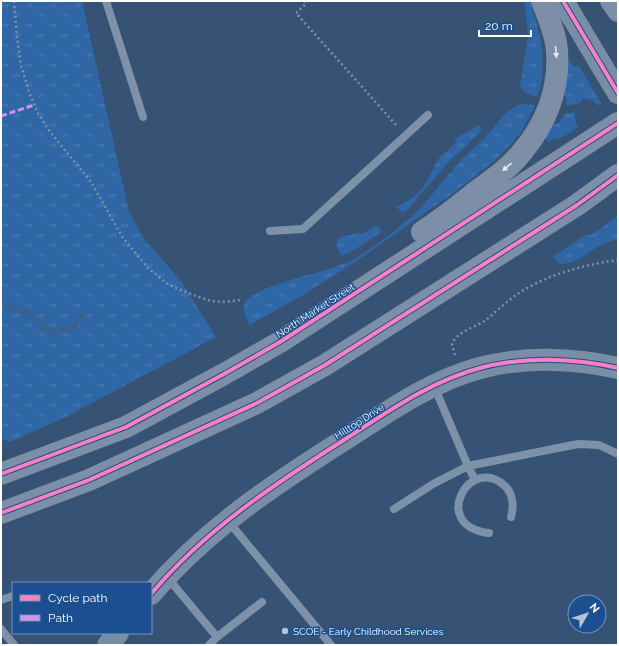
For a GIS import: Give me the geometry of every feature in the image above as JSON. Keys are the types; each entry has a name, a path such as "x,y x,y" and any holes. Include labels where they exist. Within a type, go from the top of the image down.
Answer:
{"main road":[{"path":"224,374 257,340 316,304 440,220 497,176 522,152 537,132 544,119 557,78 557,50 552,25 542,1"},
{"path":"563,1 618,93"},
{"path":"607,1 618,21"},
{"path":"611,1 618,11"},
{"name":"North Market Street","path":"1,474 126,426 224,374 280,342 618,123"},
{"path":"1,513 90,480 257,404 332,360 577,205 618,175"},
{"name":"Hilltop Drive","path":"152,593 182,559 227,520 253,500 310,461 401,403 434,385 459,374 481,367 520,361 576,361 618,368"},
{"path":"108,645 117,634"}],"lane":[{"path":"106,1 143,117"},
{"path":"270,231 303,229 428,115"},
{"path":"434,385 475,480"},
{"path":"394,509 433,484 468,466 578,444 599,445 618,454"},
{"path":"489,533 477,532 462,520 458,511 458,502 466,485 483,478 492,478 500,482 511,495 513,503 510,517"},
{"path":"227,520 331,645"},
{"path":"167,577 216,637"},
{"path":"1,600 12,596"},
{"path":"209,645 216,637 262,602"},
{"path":"1,629 14,645"}],"path":[{"path":"14,1 17,38 22,65 36,109 47,128 91,182 123,238 148,268 169,285 211,301 220,302 241,300"},
{"path":"304,1 306,4 296,13 397,127"},
{"path":"455,356 452,345 456,337 485,320 499,308 534,284 578,268 618,260"}],"green space":[{"path":"1,1 82,1 129,212 145,240 182,282 216,337 66,417 10,442 1,438"},
{"path":"524,1 530,1 542,48 543,71 538,96 535,97 524,92 520,85 528,33"},
{"path":"570,61 573,67 579,66 601,103 599,106 592,100 583,99 580,103 566,106 566,97 564,94 568,62"},
{"path":"521,104 533,105 534,108 520,134 494,161 452,194 352,264 306,293 250,325 244,309 245,303 251,297 275,285 345,263 359,256 394,232 417,211 456,166 503,117"},
{"path":"575,112 575,120 578,127 558,140 554,138 548,142 545,139 554,124 560,122 565,113 568,114"},
{"path":"479,125 482,130 447,164 409,208 403,213 396,207 412,198 419,191 426,182 439,158 457,141 453,140"},
{"path":"618,216 618,239 600,246 570,263 560,264 553,257 587,234 591,235"},
{"path":"378,225 381,232 354,250 341,256 336,244 338,238 364,233"}],"waterway":[{"path":"1,303 33,316 43,328 50,330 63,331 71,329 82,317"}],"marked path":[{"path":"1,116 34,105"}],"cycle path":[{"path":"563,1 618,93"},
{"path":"1,474 126,427 224,374 280,342 618,123"},
{"path":"1,513 89,480 257,403 325,365 577,205 618,175"},
{"path":"152,593 172,570 218,528 243,508 320,455 395,407 427,389 480,368 497,364 531,360 567,360 618,368"}],"place":[{"name":"SCOE - Early Childhood Services","path":"285,631"}]}
